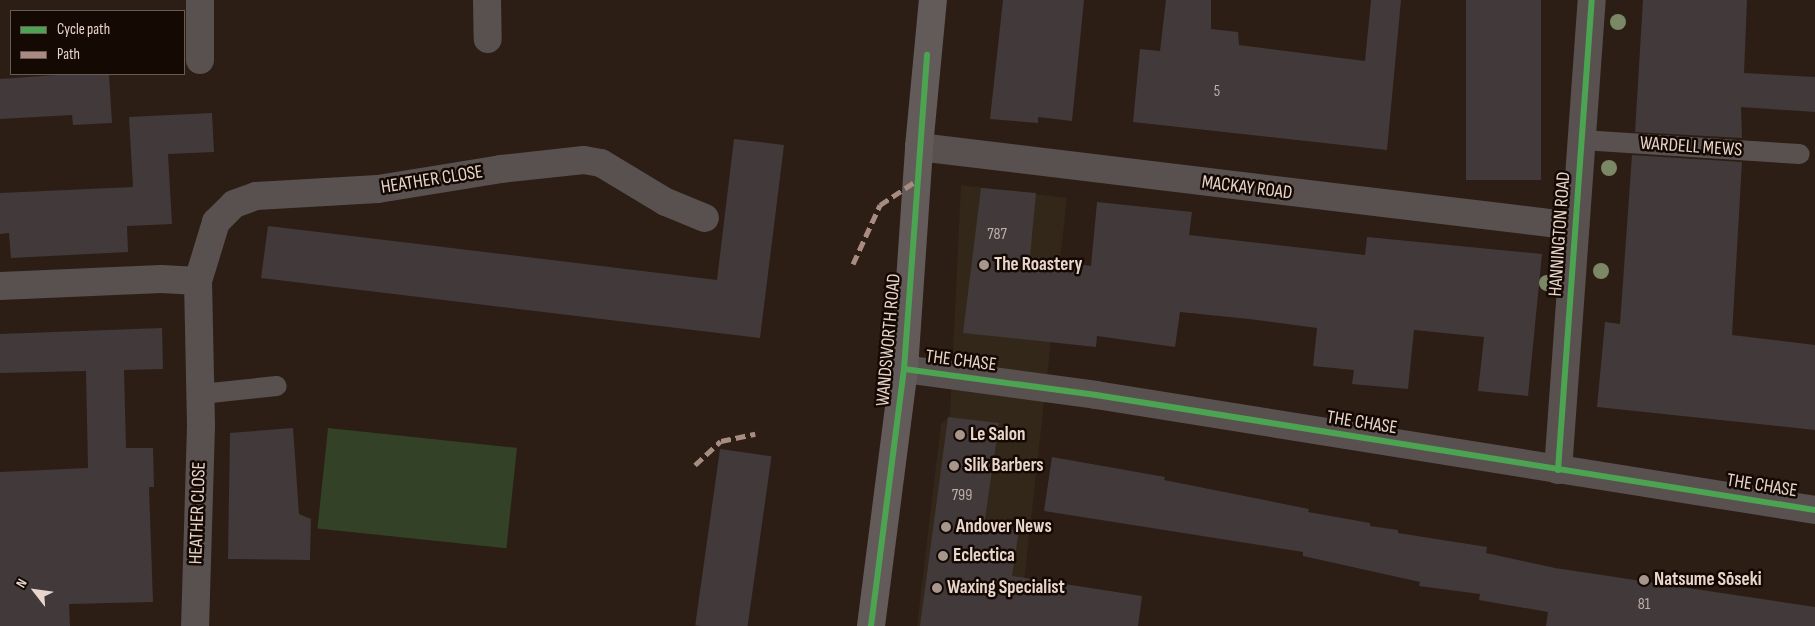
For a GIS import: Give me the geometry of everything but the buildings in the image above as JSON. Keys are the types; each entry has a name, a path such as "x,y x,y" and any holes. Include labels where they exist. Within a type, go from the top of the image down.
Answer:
{"main road":[{"name":"WANDSWORTH ROAD","path":"871,626 904,369 919,146 933,0"}],"street":[{"path":"200,0 200,60"},
{"path":"487,0 488,39"},
{"name":"HANNINGTON ROAD","path":"1558,470 1592,0"},
{"name":"MACKAY ROAD","path":"919,146 1575,226"},
{"name":"HEATHER CLOSE","path":"195,626 201,394 198,281 216,222 234,204 256,196 378,189 501,169 584,160 601,163 666,202 705,218"},
{"path":"0,286 161,279 198,281"},
{"name":"THE CHASE","path":"904,369 1096,395 1815,510"}],"lane":[{"name":"WARDELL MEWS","path":"1582,140 1800,154"},
{"path":"201,394 277,386"}],"shaded area":[{"path":"961,185 1067,198 1019,626 917,626 941,424 950,416"}],"green space":[{"path":"328,428 517,448 506,548 317,528"}],"marked path":[{"path":"853,264 880,205 916,181"},
{"path":"695,465 721,441 755,434"}],"cycle path":[{"path":"1558,470 1592,0"},
{"path":"871,626 904,369 927,55"},
{"path":"904,369 1096,395 1815,510"}],"place":[{"name":"The Roastery","path":"984,265"},
{"name":"Le Salon","path":"960,435"},
{"name":"Slik Barbers","path":"954,466"},
{"name":"Andover News","path":"946,527"},
{"name":"Eclectica","path":"943,556"},
{"name":"Natsume Sōseki","path":"1644,580"},
{"name":"Waxing Specialist","path":"937,588"}]}
